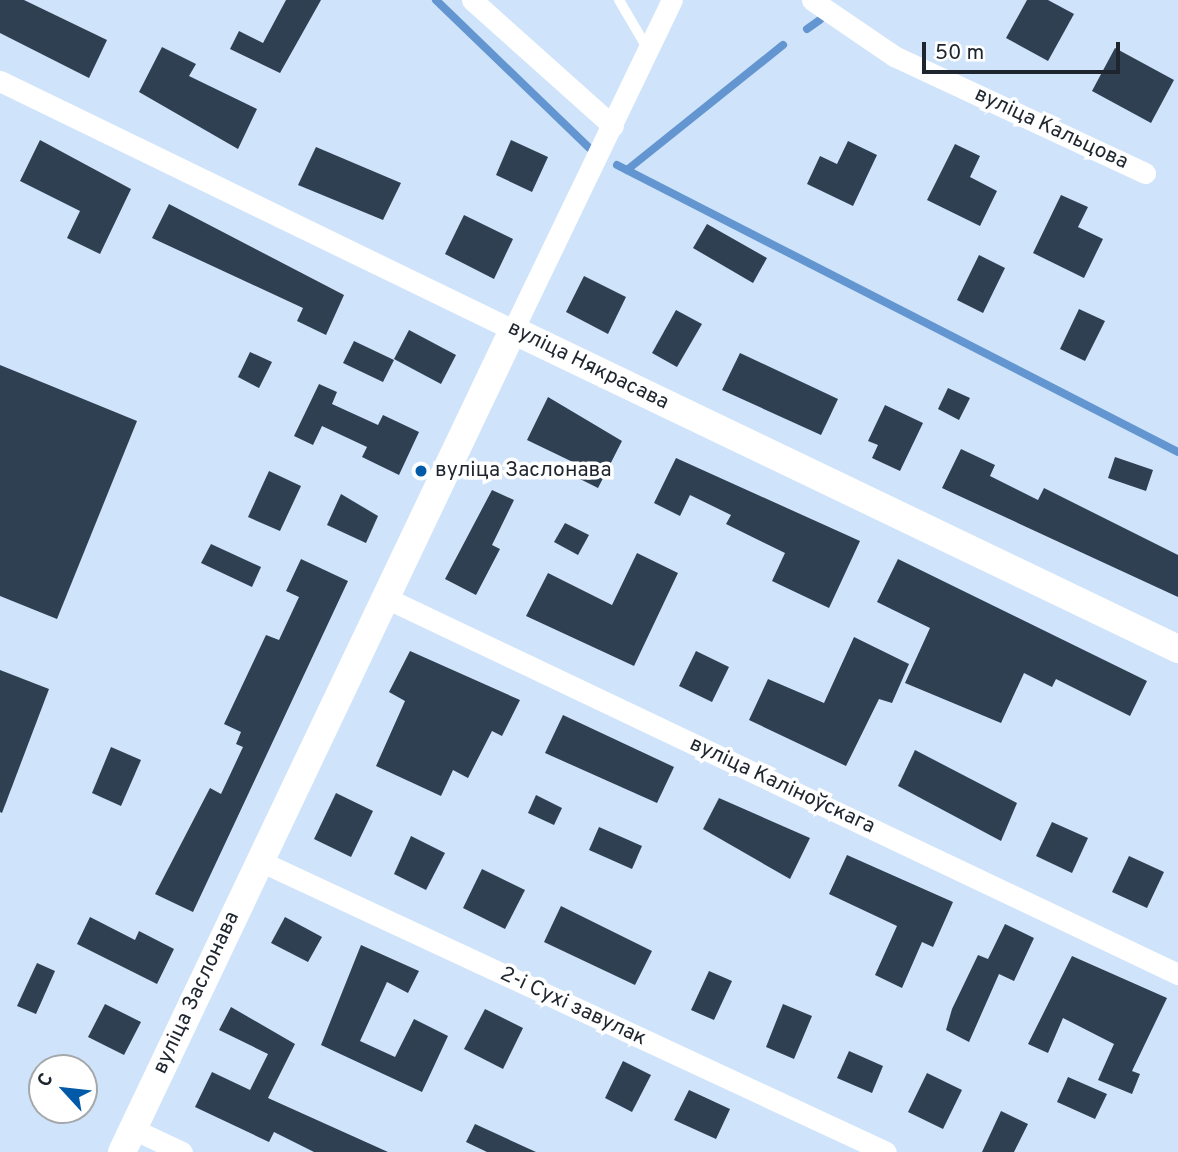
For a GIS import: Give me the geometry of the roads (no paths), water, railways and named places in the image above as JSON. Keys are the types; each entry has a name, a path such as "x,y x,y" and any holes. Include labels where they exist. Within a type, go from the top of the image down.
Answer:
{"street":[{"path":"472,0 613,126"},
{"name":"вуліца Заслонава","path":"127,1141 672,0"},
{"name":"вуліца Кальцова","path":"812,0 894,56 1145,173"},
{"name":"вуліца Някрасава","path":"0,81 1178,649"},
{"name":"вуліца Каліноўскага","path":"386,598 1178,974"},
{"name":"2-і Сухі завулак","path":"260,861 886,1152"},
{"path":"127,1141 182,1152"}],"lane":[{"path":"618,0 647,48"}],"waterway":[{"path":"436,0 589,148"},
{"path":"807,29 820,20"},
{"path":"627,170 783,45"},
{"path":"617,165 1178,452"}],"place":[{"name":"вуліца Заслонава","path":"421,471"}]}
